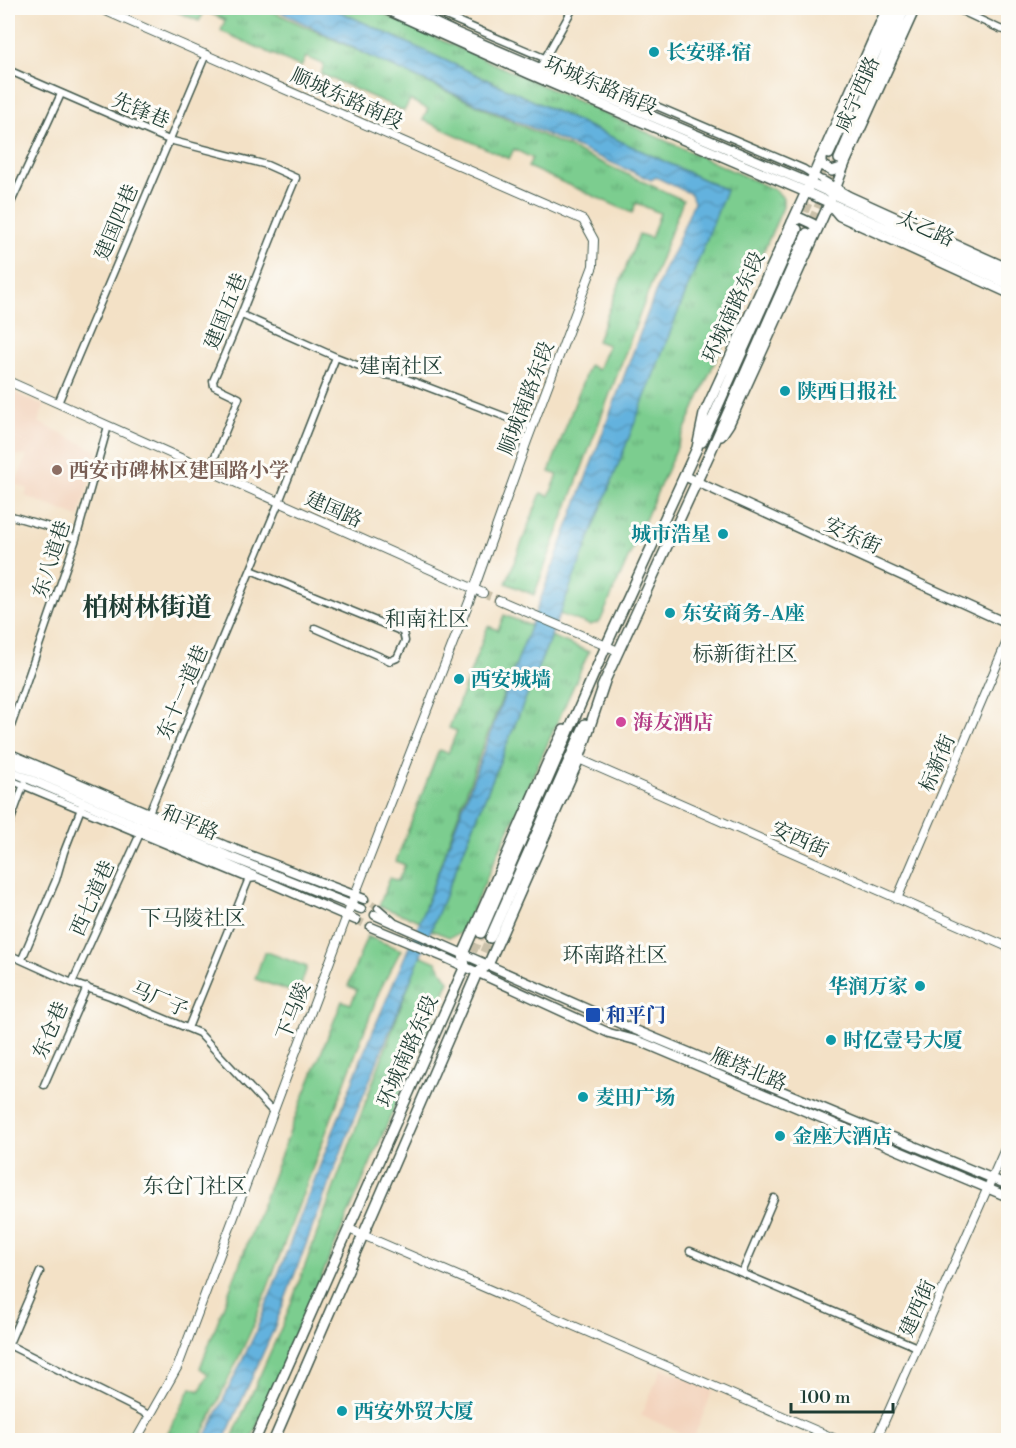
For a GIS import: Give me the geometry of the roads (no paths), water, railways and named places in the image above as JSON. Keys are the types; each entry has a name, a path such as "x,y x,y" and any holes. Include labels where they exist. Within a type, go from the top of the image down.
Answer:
{"main road":[{"name":"环城东路南段","path":"383,8 530,74 809,184"},
{"name":"环城东路南段","path":"403,8 539,69 809,184"},
{"name":"咸宁西路","path":"825,154 887,8"},
{"name":"咸宁西路","path":"809,184 896,8"},
{"name":"咸宁西路","path":"833,196 842,161 905,8"},
{"name":"咸宁西路","path":"842,161 915,8"},
{"path":"825,154 821,165 832,171 841,168 842,161"},
{"path":"823,181 833,196 839,216 1008,292"},
{"path":"809,184 1008,268"},
{"name":"环城南路东段","path":"809,184 794,226 704,414 697,448 606,646 485,936 696,482 710,453 729,424 811,233 833,196"},
{"name":"太乙路","path":"833,196 1008,275"},
{"name":"太乙路","path":"833,196 1008,284"},
{"path":"794,226 800,218 813,224 811,233"},
{"name":"安东街","path":"684,476 1008,624"},
{"name":"环城南路东段","path":"463,954 548,761 593,678"},
{"name":"环城南路东段","path":"488,965 579,759 605,681"},
{"path":"8,753 144,824 226,846 364,899"},
{"name":"和平路","path":"8,761 250,876 262,878 356,920"},
{"name":"和平路","path":"8,770 25,782 83,806 144,824 361,909"},
{"name":"雁塔北路","path":"377,911 400,927 632,1028 1008,1185"},
{"path":"371,927 477,973 488,965"},
{"path":"463,954 465,966"},
{"name":"环城南路东段","path":"255,1440 465,966"},
{"name":"环城南路东段","path":"274,1440 477,973"},
{"name":"雁塔北路","path":"477,973 609,1033 639,1041 1008,1197"}],"street":[{"name":"顺城东路南段","path":"99,8 583,220"},
{"path":"427,8 804,169 809,184 823,181"},
{"path":"539,69 573,8"},
{"path":"955,8 1008,31"},
{"name":"建国四巷","path":"58,404 206,54"},
{"name":"先锋巷","path":"8,70 169,140 267,165"},
{"path":"8,209 62,94"},
{"name":"建国五巷","path":"209,471 239,398 214,386 213,381 242,315 296,178 267,165"},
{"name":"顺城南路东段","path":"474,589 593,266 594,240 583,220"},
{"path":"242,315 380,374 404,378 532,427"},
{"name":"东十一道巷","path":"144,824 279,502 336,357"},
{"name":"建国路","path":"8,381 483,593"},
{"name":"东八道巷","path":"8,735 76,539 108,426"},
{"path":"8,514 46,526 76,539"},
{"path":"251,570 403,632 405,640 397,658 390,661 315,628"},
{"name":"下马陵","path":"136,1440 178,1366 351,905 474,589"},
{"path":"500,600 618,651"},
{"name":"标新街","path":"897,899 1008,639"},
{"name":"安西街","path":"579,759 1008,947"},
{"path":"8,779 25,782 8,828"},
{"path":"22,959 56,880 64,852 83,806"},
{"name":"西七道巷","path":"72,983 144,824"},
{"path":"188,1028 250,876"},
{"name":"马厂子","path":"8,954 72,983 199,1033 273,1112"},
{"name":"东仓巷","path":"44,1085 87,987"},
{"name":"建西街","path":"876,1440 1008,1142"},
{"path":"742,1273 774,1198"},
{"path":"348,1229 838,1440"},
{"path":"690,1251 917,1347"},
{"path":"40,1272 8,1346 149,1415"}],"water":[{"path":"273,8 332,8 726,190 551,636 351,1126 273,1331 224,1440 204,1440 255,1334 362,1057 420,921 665,267 694,202 691,194 656,177 651,180 384,63"}],"tunnel":[{"path":"799,224 829,154"},
{"path":"807,233 839,159"},
{"path":"483,593 499,600"},
{"path":"364,899 378,908"},
{"path":"356,920 371,927"},
{"path":"467,964 481,933"},
{"path":"473,977 490,938"}],"place":[{"name":"长安驿·宿","path":"654,52"},
{"name":"陕西日报社","path":"785,391"},
{"name":"西安市碑林区建国路小学","path":"57,470"},
{"name":"城市浩星","path":"723,534"},
{"name":"东安商务-A座","path":"670,613"},
{"name":"西安城墙","path":"459,679"},
{"name":"海友酒店","path":"621,722"},
{"name":"华润万家","path":"920,986"},
{"name":"和平门","path":"593,1015"},
{"name":"时亿壹号大厦","path":"831,1040"},
{"name":"麦田广场","path":"583,1097"},
{"name":"金座大酒店","path":"780,1136"},
{"name":"西安外贸大厦","path":"342,1411"}],"district":[{"name":"建南社区","path":"401,366"},
{"name":"柏树林街道","path":"147,607"},
{"name":"和南社区","path":"427,619"},
{"name":"标新街社区","path":"745,654"},
{"name":"下马陵社区","path":"193,918"},
{"name":"环南路社区","path":"615,955"},
{"name":"东仓门社区","path":"195,1186"}]}
